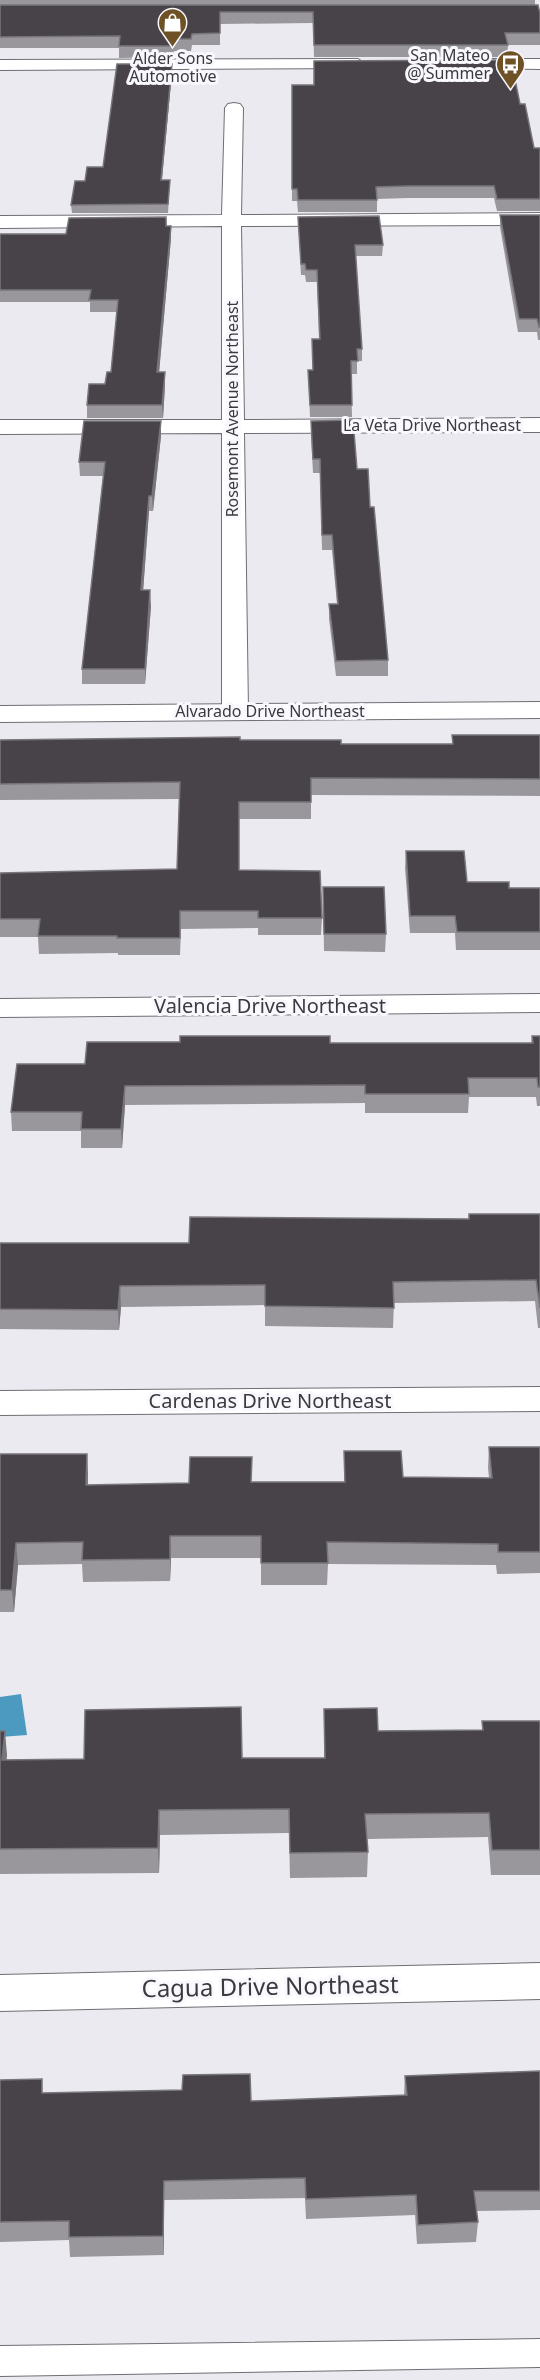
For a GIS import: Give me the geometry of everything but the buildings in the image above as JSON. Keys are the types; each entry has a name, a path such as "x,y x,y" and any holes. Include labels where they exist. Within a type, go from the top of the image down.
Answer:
{"street":[{"path":"0,65 374,64"},
{"path":"452,64 540,64"},
{"name":"Rosemont Avenue Northeast","path":"234,108 231,220 235,711"},
{"path":"0,222 540,219"},
{"name":"La Veta Drive Northeast","path":"0,427 540,425"},
{"name":"Alvarado Drive Northeast","path":"0,714 540,710"},
{"name":"Valencia Drive Northeast","path":"0,1008 540,1004"},
{"name":"Cardenas Drive Northeast","path":"0,1403 540,1399"},
{"name":"Cagua Drive Northeast","path":"0,1993 540,1981"}],"lane":[{"path":"0,2361 540,2353"}],"water":[{"path":"21,1694 27,1735 0,1737 0,1697"}],"place":[{"name":"Alder Sons Automotive","path":"173,48"},
{"name":"San Mateo @ Summer","path":"511,90"}]}
